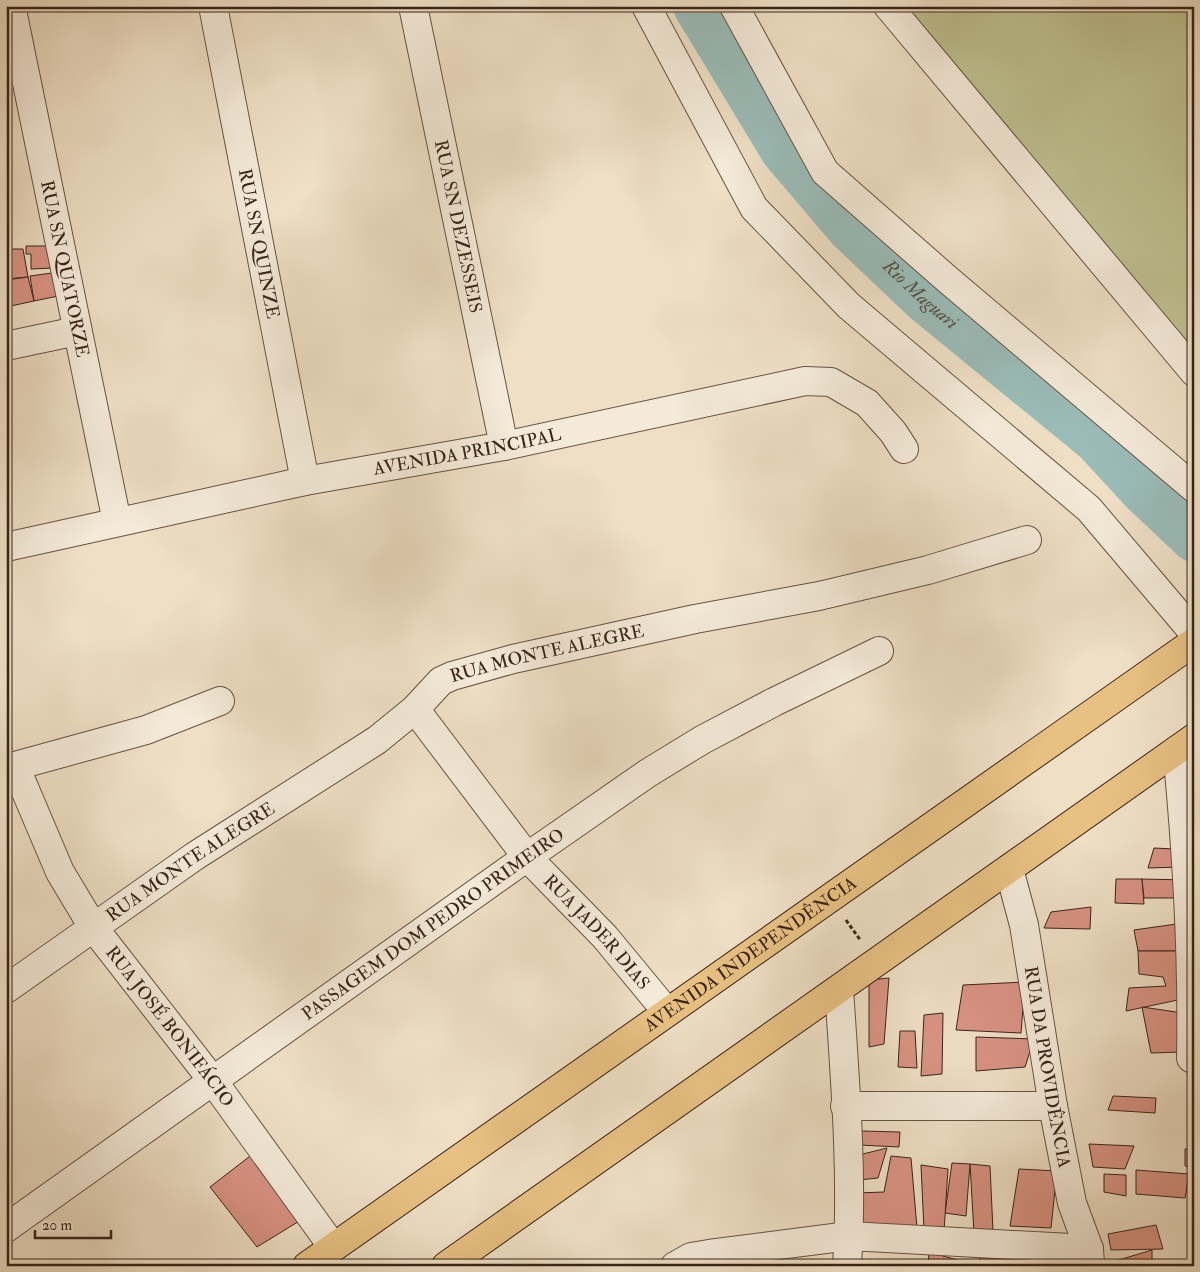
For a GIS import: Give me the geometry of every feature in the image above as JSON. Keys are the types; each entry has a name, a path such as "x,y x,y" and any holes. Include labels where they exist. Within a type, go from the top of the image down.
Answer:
{"main road":[{"name":"AVENIDA INDEPENDÊNCIA","path":"307,1266 1194,642"},
{"path":"446,1266 1186,744"}],"street":[{"name":"RUA SN QUINZE","path":"213,6 305,481"},
{"name":"RUA SN DEZESSEIS","path":"413,6 504,446"},
{"path":"646,6 754,208 849,306 1089,509 1194,634"},
{"path":"734,6 825,172 947,279 1194,488"},
{"path":"888,6 1194,372"},
{"name":"RUA SN QUATORZE","path":"13,15 117,522"},
{"path":"6,346 77,331"},
{"name":"AVENIDA PRINCIPAL","path":"6,547 305,481 504,446 805,381 831,382 867,403 893,432 904,449"},
{"name":"RUA MONTE ALEGRE","path":"6,989 195,856 378,740 415,709 441,681 471,670 695,619 867,585 928,570 1027,540"},
{"name":"PASSAGEM DOM PEDRO PRIMEIRO","path":"6,1228 527,857 648,774 702,740 774,702 879,651"},
{"path":"11,768 146,730 220,701"},
{"name":"RUA JADER DIAS","path":"415,709 527,857 605,938 667,1012"},
{"path":"1186,744 1191,922 1191,1058"},
{"name":"RUA JOSÉ BONIFÁCIO","path":"11,768 60,872 93,927 213,1082 333,1248"},
{"name":"RUA DA PROVIDÊNCIA","path":"1009,869 1031,961 1052,1106 1072,1203 1090,1258"},
{"path":"839,989 849,1236 847,1266"},
{"path":"845,1106 1052,1106"},
{"path":"675,1266 691,1257 708,1260 849,1236 1090,1258"}],"path":[{"path":"829,897 877,962"}],"green space":[{"path":"888,6 1194,6 1194,359"}],"building":[{"path":"26,246 50,246 53,268 31,269 31,254 26,254"},
{"path":"6,249 23,249 28,277 6,279"},
{"path":"59,272 68,294 34,301 30,276"},
{"path":"28,277 34,301 6,307 6,280"},
{"path":"1154,848 1174,849 1181,867 1148,868"},
{"path":"1116,879 1142,879 1144,904 1115,903"},
{"path":"1142,879 1188,880 1177,898 1144,898"},
{"path":"1091,907 1090,929 1044,928 1051,912"},
{"path":"1191,922 1185,951 1138,951 1134,930"},
{"path":"1138,951 1185,951 1192,997 1126,1011 1129,988 1166,986 1163,977 1139,974"},
{"path":"889,978 884,1044 869,1047 869,980"},
{"path":"1025,982 1021,1033 956,1030 963,985"},
{"path":"1142,1007 1183,1013 1181,1052 1151,1053"},
{"path":"943,1013 942,1074 921,1076 924,1015"},
{"path":"900,1031 915,1031 917,1068 898,1067"},
{"path":"976,1037 1034,1039 1025,1067 976,1071"},
{"path":"1113,1096 1156,1098 1155,1113 1108,1110"},
{"path":"861,1131 900,1132 899,1147 859,1145"},
{"path":"1089,1144 1134,1146 1125,1169 1093,1167"},
{"path":"887,1148 878,1178 859,1180 855,1156"},
{"path":"1185,1149 1194,1149 1194,1168 1185,1166"},
{"path":"254,1153 301,1220 257,1247 210,1187"},
{"path":"891,1156 911,1158 917,1228 848,1222 856,1193 884,1192"},
{"path":"952,1163 970,1164 966,1216 945,1213"},
{"path":"970,1164 990,1166 993,1231 974,1233"},
{"path":"921,1165 948,1169 944,1232 924,1230"},
{"path":"1019,1169 1057,1171 1051,1228 1010,1226"},
{"path":"1136,1170 1189,1174 1185,1198 1136,1194"},
{"path":"1104,1174 1126,1175 1126,1196 1104,1192"},
{"path":"1156,1225 1163,1249 1111,1250 1108,1234"},
{"path":"979,1249 1006,1250 1007,1266 980,1266"},
{"path":"1152,1250 1152,1266 1102,1266 1102,1265"},
{"path":"929,1252 961,1261 960,1266 928,1266"},
{"path":"1030,1260 1057,1260 1055,1266 1030,1266"}],"waterway":[{"name":"Rio Maguari","path":"696,6 783,150 850,229 926,301 1096,440 1143,491 1194,539"}]}
